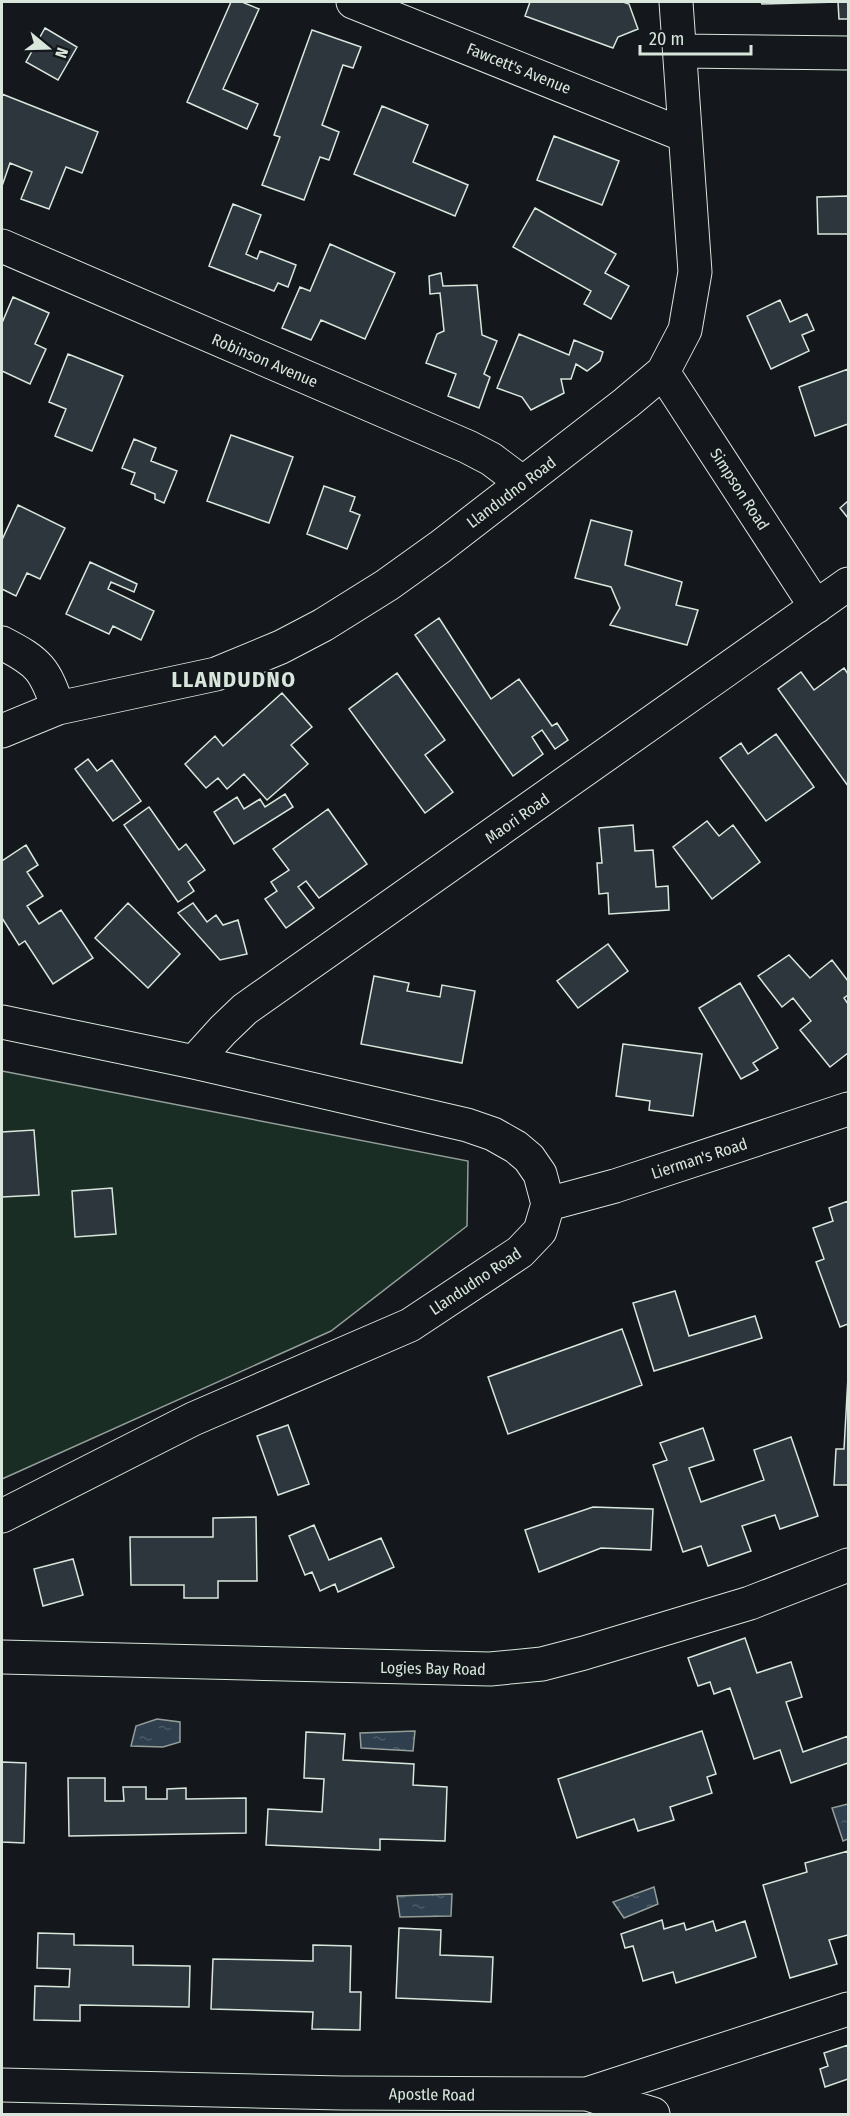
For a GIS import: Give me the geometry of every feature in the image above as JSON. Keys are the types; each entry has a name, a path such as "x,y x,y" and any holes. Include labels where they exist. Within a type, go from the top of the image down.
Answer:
{"street":[{"name":"Fawcett's Avenue","path":"353,2 684,135"},
{"name":"Llandudno Road","path":"2,731 58,708 140,693 216,674 281,647 387,585 524,483 663,372 685,330 695,272 676,2"},
{"path":"681,51 849,53"},
{"name":"Robinson Avenue","path":"2,246 468,447 491,459 524,483"},
{"name":"Simpson Road","path":"663,372 816,607"},
{"name":"Maori Road","path":"194,1062 245,1009 849,584"},
{"path":"2,643 42,669 48,678 58,708"},
{"path":"2,1022 440,1117 493,1134 529,1158 540,1174 548,1204"},
{"name":"Lierman's Road","path":"548,1204 615,1186 849,1109"},
{"name":"Llandudno Road","path":"2,1516 193,1419 410,1325 520,1252 540,1231 548,1204"},
{"name":"Logies Bay Road","path":"2,1657 490,1669 542,1664 750,1603 849,1565"},
{"name":"Apostle Road","path":"2,2085 341,2093 587,2094 849,2008"},
{"path":"587,2094 653,2115"}],"green space":[{"path":"2,1071 468,1161 467,1226 331,1331 2,1479"}],"water":[{"path":"157,1719 180,1722 180,1742 163,1747 131,1746 136,1726"},
{"path":"415,1731 413,1751 361,1748 360,1733"},
{"path":"848,1804 848,1839 843,1841 832,1808"},
{"path":"654,1887 658,1904 624,1918 613,1902"},
{"path":"452,1894 451,1916 400,1917 397,1896"}],"building":[{"path":"231,2 242,2 259,9 223,89 258,104 247,129 187,102"},
{"path":"530,2 623,2 629,4 638,29 618,37 613,48 525,16"},
{"path":"761,2 838,2 762,4"},
{"path":"838,2 848,2 848,19 839,19"},
{"path":"45,28 77,47 58,80 26,62"},
{"path":"312,30 361,47 353,68 343,65 322,125 339,132 329,160 320,157 304,200 262,185 280,137 274,135"},
{"path":"2,94 98,132 82,173 66,167 49,209 21,199 32,172 10,163 2,186"},
{"path":"382,106 428,125 413,162 468,185 455,216 354,174"},
{"path":"554,136 619,161 602,205 537,180"},
{"path":"848,196 848,234 818,234 817,197"},
{"path":"233,204 261,215 246,254 257,259 260,251 296,265 288,287 278,283 274,291 209,266"},
{"path":"535,208 616,254 605,273 629,286 611,319 584,304 591,291 513,247"},
{"path":"330,244 395,273 365,339 321,320 311,340 282,328 300,287 310,291"},
{"path":"441,273 443,286 477,285 482,335 497,341 484,374 490,377 479,408 448,396 456,374 426,363 437,334 444,331 440,293 430,294 429,276"},
{"path":"13,297 49,313 35,344 46,349 30,384 2,371 2,323"},
{"path":"780,300 790,322 807,314 814,330 802,335 809,351 771,369 747,316"},
{"path":"519,334 569,355 574,340 603,352 600,361 587,371 576,364 571,379 561,379 564,393 531,410 522,397 497,388"},
{"path":"68,354 123,376 92,451 55,436 66,409 49,402"},
{"path":"848,369 848,424 815,436 799,387"},
{"path":"231,435 293,457 269,523 207,501"},
{"path":"134,439 156,448 151,461 177,471 164,503 155,499 155,494 131,484 135,473 122,468"},
{"path":"324,486 355,497 350,511 360,515 347,549 307,534"},
{"path":"848,501 848,518 840,508"},
{"path":"18,505 65,528 40,579 27,573 16,596 2,589 2,540"},
{"path":"591,520 632,531 625,565 682,582 676,605 698,610 687,645 610,625 620,608 611,587 575,578"},
{"path":"90,562 137,584 134,592 111,582 108,589 154,611 141,640 113,626 109,634 66,614"},
{"path":"439,618 491,699 519,679 552,726 557,723 568,740 555,749 542,730 532,737 543,754 513,776 415,635"},
{"path":"844,668 848,674 848,786 778,689 801,672 814,690"},
{"path":"397,673 445,740 425,755 453,792 425,813 349,709"},
{"path":"282,693 312,727 291,745 308,764 267,800 244,774 227,789 218,778 206,788 185,764 215,736 223,746"},
{"path":"776,734 814,787 766,821 720,758 741,743 748,754"},
{"path":"88,759 97,771 112,760 141,801 113,821 75,769"},
{"path":"285,794 293,807 234,844 214,812 237,797 244,809 260,799 265,807"},
{"path":"149,807 179,850 186,844 205,870 188,882 194,891 178,902 124,825"},
{"path":"328,809 367,864 319,898 306,881 298,887 314,908 286,928 265,899 277,891 271,882 289,870 273,849"},
{"path":"707,821 719,836 733,825 760,862 712,899 673,847"},
{"path":"633,825 635,851 653,850 656,887 668,886 669,910 609,914 608,893 599,894 597,863 602,863 599,828"},
{"path":"26,845 38,865 27,872 43,896 27,906 39,924 61,910 93,958 53,984 25,941 19,945 2,918 2,861"},
{"path":"128,903 180,954 148,988 95,938"},
{"path":"193,903 207,922 216,915 223,925 238,920 247,954 220,960 178,913"},
{"path":"608,944 628,971 578,1008 557,981"},
{"path":"789,955 810,978 832,960 848,981 848,995 844,998 848,1004 848,1053 830,1067 800,1030 811,1021 793,998 782,1007 758,976"},
{"path":"374,976 409,983 407,991 440,997 442,985 475,991 462,1063 361,1044"},
{"path":"740,983 778,1048 753,1063 758,1070 741,1079 699,1008"},
{"path":"623,1044 702,1054 693,1116 649,1110 650,1101 616,1096"},
{"path":"34,1130 39,1195 2,1197 2,1132"},
{"path":"112,1188 116,1234 75,1237 72,1191"},
{"path":"848,1201 848,1324 840,1327 816,1262 824,1259 813,1228 833,1221 829,1208"},
{"path":"675,1291 689,1336 755,1316 762,1338 654,1371 633,1303"},
{"path":"622,1329 642,1385 508,1434 488,1377"},
{"path":"848,1377 848,1485 834,1485 836,1449 844,1449"},
{"path":"288,1425 309,1484 278,1495 257,1436"},
{"path":"703,1428 714,1460 689,1468 701,1502 764,1480 754,1450 791,1437 818,1516 780,1529 775,1515 742,1526 751,1551 708,1566 701,1546 683,1552 653,1465 667,1460 660,1443"},
{"path":"593,1507 653,1509 651,1550 601,1548 539,1572 525,1530"},
{"path":"256,1517 257,1581 218,1581 218,1598 184,1598 184,1585 131,1585 130,1537 213,1537 213,1518"},
{"path":"314,1525 329,1560 381,1538 394,1567 338,1592 335,1584 320,1591 312,1572 305,1575 289,1536"},
{"path":"73,1559 83,1595 43,1606 34,1569"},
{"path":"745,1638 757,1673 791,1662 802,1697 786,1702 803,1752 848,1736 848,1763 791,1783 780,1750 754,1759 730,1688 714,1694 710,1682 698,1686 688,1658"},
{"path":"702,1731 716,1774 707,1777 712,1793 670,1807 674,1820 638,1831 634,1819 577,1838 558,1779"},
{"path":"306,1732 345,1734 343,1760 414,1764 413,1785 447,1787 445,1841 380,1839 380,1850 266,1845 268,1809 322,1812 324,1779 304,1778"},
{"path":"2,1762 26,1763 24,1843 2,1842"},
{"path":"68,1778 105,1778 105,1801 124,1801 123,1787 146,1787 146,1799 167,1799 167,1789 186,1788 186,1799 246,1798 246,1833 69,1836"},
{"path":"848,1851 848,1935 829,1940 837,1964 790,1978 763,1885 807,1872 805,1863"},
{"path":"662,1920 664,1929 684,1923 686,1930 713,1921 716,1931 745,1921 756,1957 676,1983 673,1972 643,1981 633,1946 625,1948 621,1934"},
{"path":"399,1928 441,1930 440,1955 493,1957 491,2002 396,1998"},
{"path":"38,1933 74,1934 74,1945 133,1946 133,1965 190,1966 189,2007 80,2005 80,2021 34,2020 35,1986 69,1987 70,1969 37,1968"},
{"path":"313,1945 351,1946 350,1992 361,1992 360,2030 312,2029 313,2012 211,2009 213,1959 313,1961"},
{"path":"848,2045 848,2079 825,2087 820,2069 828,2066 824,2053"}],"district":[{"name":"LLANDUDNO","path":"234,679"}]}
